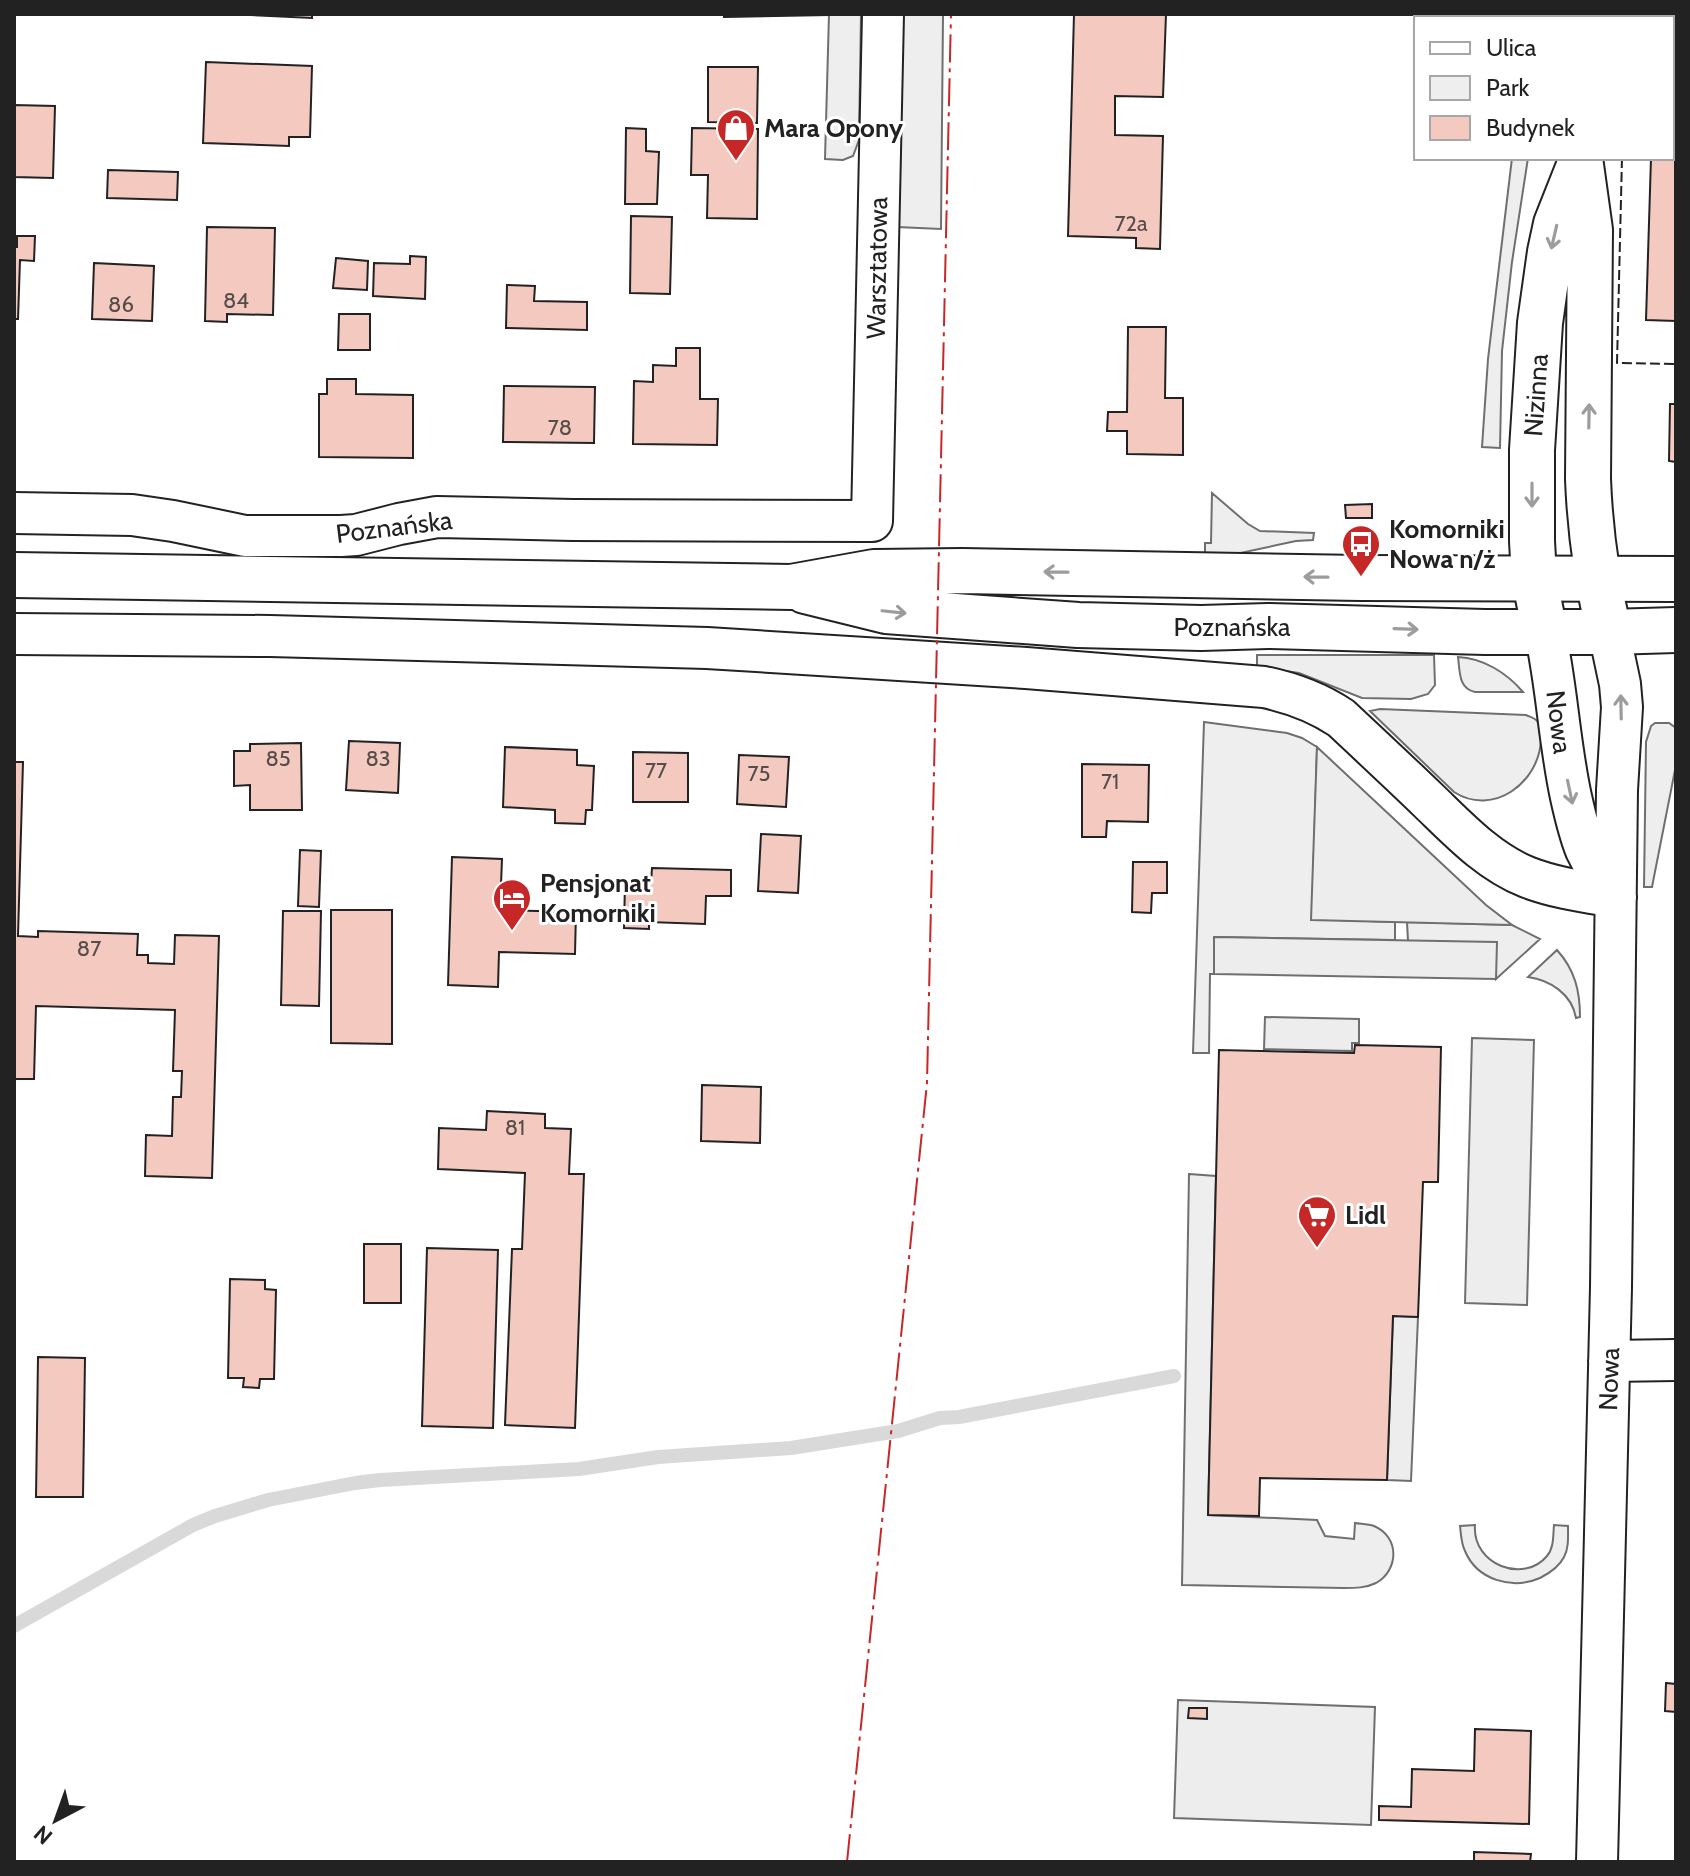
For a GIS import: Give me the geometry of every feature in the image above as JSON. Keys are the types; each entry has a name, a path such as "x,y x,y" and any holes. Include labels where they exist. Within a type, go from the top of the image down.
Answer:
{"main road":[{"name":"Nizinna","path":"1545,632 1534,577 1532,541 1532,450 1540,323 1556,224 1580,161"},
{"name":"Nizinna","path":"1580,161 1590,230 1589,515 1596,578 1609,632"},
{"name":"Poznańska","path":"14,575 791,587 874,572 918,571 1676,579"},
{"name":"Poznańska","path":"791,587 886,611 1037,623 1545,632 1676,630"}],"street":[{"name":"Warsztatowa","path":"872,521 883,14"},
{"name":"Poznańska","path":"14,513 132,515 245,536 356,535 437,517 872,521"},
{"name":"Nowa","path":"1545,632 1560,742 1577,825 1586,851 1616,897"},
{"name":"Nowa","path":"1597,1862 1609,1361 1617,790 1622,707 1609,632"},
{"path":"14,634 270,636 707,648 1264,687 1306,698 1341,718 1452,823 1509,869 1549,884 1616,897"},
{"path":"1609,1361 1676,1360"}],"green space":[{"path":"829,14 861,14 859,140 853,156 843,160 825,159"},
{"path":"903,14 943,14 941,229 897,227"},
{"path":"1512,160 1528,160 1502,351 1500,448 1482,447 1488,359"},
{"path":"1212,493 1260,531 1314,533 1313,540 1231,555 1205,556 1205,543 1211,543"},
{"path":"1257,655 1434,655 1435,685 1428,694 1411,699 1362,698 1299,673 1257,667"},
{"path":"1458,657 1494,668 1523,692 1469,690 1461,678"},
{"path":"1370,711 1526,715 1539,725 1541,740 1538,756 1523,782 1511,792 1498,798 1469,799 1454,792"},
{"path":"1204,722 1287,733 1317,747 1312,919 1395,922 1395,940 1215,937 1214,974 1210,974 1209,1053 1193,1053"},
{"path":"1655,723 1669,723 1676,728 1676,765 1652,887 1644,887 1646,742"},
{"path":"1407,922 1512,925 1540,939 1496,979 1496,943 1408,941"},
{"path":"1557,950 1575,981 1580,1017 1576,1018 1570,1002 1559,990 1544,981 1528,977"},
{"path":"1189,1174 1216,1176 1208,1515 1317,1520 1325,1536 1354,1539 1355,1523 1374,1526 1389,1538 1393,1554 1389,1570 1376,1583 1348,1588 1182,1585"},
{"path":"1475,1525 1476,1539 1482,1551 1501,1566 1526,1569 1537,1564 1551,1549 1554,1525 1568,1526 1567,1550 1557,1567 1540,1578 1518,1583 1496,1580 1478,1569 1464,1548 1460,1526"}],"shaded area":[{"path":"1317,747 1486,905 1512,925 1311,920"},
{"path":"1214,937 1497,942 1496,979 1214,974"},
{"path":"1265,1017 1359,1019 1359,1043 1352,1043 1352,1051 1264,1049"},
{"path":"1472,1038 1534,1040 1527,1305 1465,1303"},
{"path":"1393,1316 1418,1317 1411,1481 1387,1480"},
{"path":"1178,1700 1375,1707 1371,1825 1174,1818"}],"building":[{"path":"230,14 312,14 312,18"},
{"path":"724,14 829,14 829,15 724,17"},
{"path":"1074,14 1166,14 1163,97 1115,96 1115,135 1163,136 1160,249 1136,248 1136,238 1068,236"},
{"path":"206,62 312,66 310,137 289,137 289,146 203,143"},
{"path":"708,67 758,67 757,123 708,122"},
{"path":"14,105 55,106 53,178 14,177"},
{"path":"626,128 646,129 646,151 659,152 657,204 625,204"},
{"path":"692,128 758,129 757,219 707,218 708,175 691,175"},
{"path":"1676,150 1676,321 1646,320 1651,160 1674,160"},
{"path":"108,170 178,172 177,200 107,198"},
{"path":"631,216 672,217 670,294 630,293"},
{"path":"207,227 275,228 273,315 227,314 227,322 205,321"},
{"path":"17,236 35,236 34,261 20,260 18,319 14,319 14,247 17,247"},
{"path":"410,256 426,257 425,299 373,296 374,263 410,264"},
{"path":"336,258 368,261 367,290 333,288"},
{"path":"94,263 154,266 152,321 92,319"},
{"path":"507,285 535,286 534,301 587,302 587,330 506,328"},
{"path":"339,314 370,314 370,350 338,350"},
{"path":"1128,327 1166,327 1165,398 1183,398 1183,455 1127,454 1127,431 1107,431 1108,412 1127,412"},
{"path":"676,348 700,348 700,399 718,399 717,445 633,444 634,381 653,382 653,365 676,366"},
{"path":"327,379 356,379 356,394 413,395 413,458 319,457 319,394 327,394"},
{"path":"504,386 595,387 594,443 503,442"},
{"path":"1670,404 1676,404 1676,462 1669,461"},
{"path":"1372,504 1372,518 1346,518 1345,505"},
{"path":"349,741 400,743 398,793 346,790"},
{"path":"301,743 302,810 250,810 250,785 234,786 234,751 250,751 250,744"},
{"path":"505,747 577,750 577,765 594,766 592,810 586,810 585,824 555,823 555,810 503,807"},
{"path":"633,752 688,753 688,802 633,802"},
{"path":"739,755 789,757 786,807 737,804"},
{"path":"14,762 23,762 18,936 38,937 38,931 138,934 137,955 148,955 148,963 174,964 175,935 219,936 212,1178 145,1176 146,1135 172,1136 173,1097 181,1097 182,1071 173,1071 175,1010 36,1006 34,1079 14,1079"},
{"path":"1082,764 1149,765 1148,822 1107,821 1106,837 1082,837"},
{"path":"761,834 801,836 798,893 758,891"},
{"path":"300,850 321,851 319,907 298,906"},
{"name":"Pensjonat Komorniki","path":"452,857 502,859 500,910 576,912 575,954 499,952 498,987 448,985"},
{"path":"1133,862 1167,862 1167,893 1152,893 1151,913 1132,912"},
{"path":"652,868 731,870 731,896 706,896 705,924 649,922 649,929 624,928 625,882 651,883"},
{"path":"331,910 392,910 392,1044 331,1043"},
{"path":"283,911 321,911 319,1006 281,1005"},
{"name":"Lidl","path":"1355,1045 1441,1047 1438,1182 1423,1182 1418,1317 1393,1316 1387,1480 1260,1478 1259,1516 1208,1515 1219,1050 1354,1053"},
{"path":"702,1085 761,1087 760,1143 701,1141"},
{"path":"487,1111 545,1114 545,1128 571,1129 569,1174 584,1174 575,1428 505,1425 512,1249 522,1249 525,1173 438,1169 439,1128 486,1130"},
{"path":"364,1244 401,1244 401,1303 364,1303"},
{"path":"427,1248 498,1250 493,1428 422,1426"},
{"path":"230,1279 265,1280 265,1289 276,1290 274,1379 260,1379 259,1388 243,1387 244,1378 228,1378"},
{"path":"38,1357 85,1358 83,1497 36,1497"},
{"path":"1666,1683 1676,1684 1676,1712 1665,1711"},
{"path":"1189,1708 1207,1708 1207,1719 1188,1718"},
{"path":"1475,1729 1531,1731 1529,1824 1379,1820 1379,1806 1411,1807 1412,1769 1474,1771"},
{"path":"1474,1852 1531,1854 1530,1862 1474,1862"}],"waterway":[{"path":"14,1626 193,1525 268,1500 380,1480 579,1469 658,1457 791,1448 898,1431 940,1418 1174,1376"}],"fence":[{"path":"1622,160 1617,363 1676,364"}],"power":[{"path":"847,1862 927,1083 951,14"}],"place":[{"name":"Mara Opony","path":"736,162"},
{"name":"Komorniki Nowa n/ż","path":"1361,578"},
{"name":"Pensjonat Komorniki","path":"512,932"},
{"name":"Lidl","path":"1317,1249"}]}
